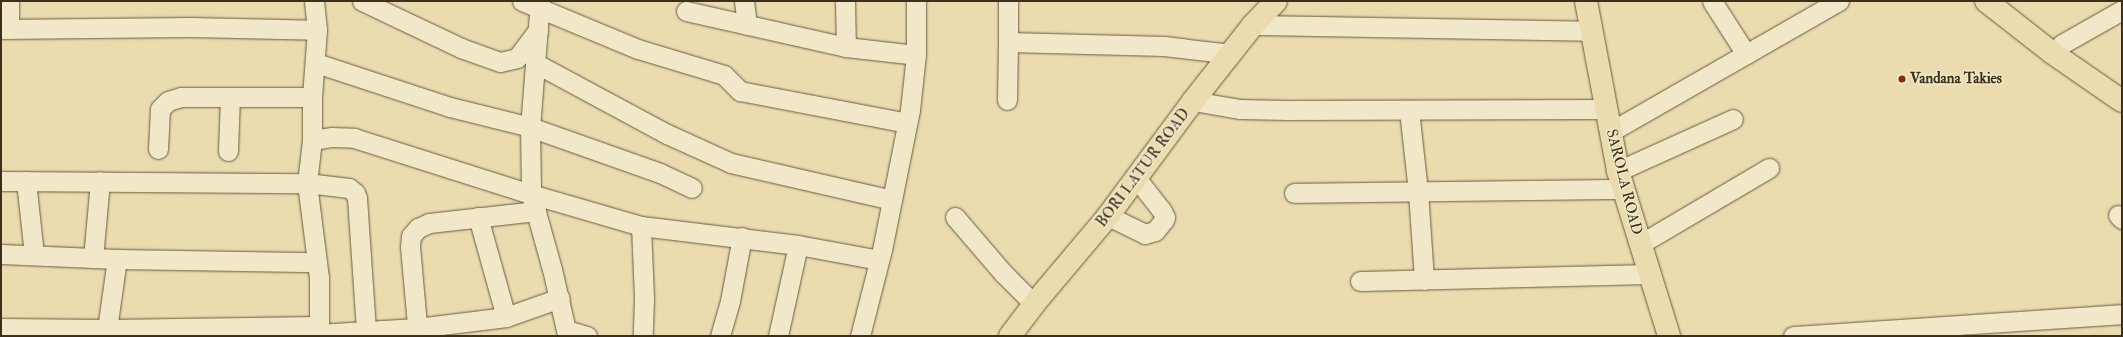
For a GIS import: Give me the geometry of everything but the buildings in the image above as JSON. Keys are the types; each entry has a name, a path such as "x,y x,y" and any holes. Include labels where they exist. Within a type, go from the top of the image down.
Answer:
{"main road":[{"name":"BORI LATUR ROAD","path":"1010,336 1034,304 1108,216 1193,101 1253,25 1276,1"},
{"name":"SAROLA ROAD","path":"1586,1 1610,132 1621,180 1669,336"},
{"path":"1986,1 2051,52 2122,101"},
{"path":"2009,1 2062,44 2122,85"}],"street":[{"path":"9,1 5,29 189,27 317,30"},
{"path":"314,1 317,30 316,63 312,97 312,140 307,183 317,262 318,332"},
{"path":"362,1 461,48 500,62 517,58 538,30"},
{"path":"522,1 540,5 638,49 724,75 740,91 907,122"},
{"path":"744,1 747,25"},
{"path":"845,1 846,47"},
{"path":"860,336 879,260 907,122 916,55 916,1"},
{"path":"1007,100 1008,1"},
{"path":"1712,1 1746,54"},
{"path":"1610,132 1839,1"},
{"path":"540,5 530,127 533,202 560,298 566,330 587,336"},
{"path":"2062,44 2122,10"},
{"path":"686,11 846,47 916,55"},
{"path":"1253,25 1592,31"},
{"path":"1008,42 1164,46 1231,54"},
{"path":"316,63 450,107 530,127 660,173 692,188"},
{"path":"535,63 667,134 731,163 892,200"},
{"path":"158,149 160,109 168,101 181,97 312,97"},
{"path":"228,152 230,97"},
{"path":"1193,101 1240,109 1606,110"},
{"path":"1409,110 1418,191 1424,280"},
{"path":"1294,193 1418,191 1621,180 1733,119"},
{"path":"312,140 331,137 354,138 533,202 641,226 742,237 798,245 879,260"},
{"path":"1640,244 1769,168"},
{"path":"1108,216 1145,234 1155,231 1164,220 1165,217 1162,210 1136,178"},
{"path":"1,181 307,183 344,186 355,193 367,333"},
{"path":"26,181 34,255"},
{"path":"93,258 100,182"},
{"path":"418,332 410,246 411,236 418,228 429,223 478,217 533,202"},
{"path":"478,217 506,317"},
{"path":"954,217 1003,273 1034,304"},
{"path":"641,226 644,299 643,336"},
{"path":"720,336 730,301 742,237"},
{"path":"778,336 798,245"},
{"path":"1,254 117,259 317,262"},
{"path":"107,329 117,259"},
{"path":"1360,281 1649,274"},
{"path":"1,328 367,333 418,332 506,317 560,298"},
{"path":"1793,336 2003,329 2122,314"}],"place":[{"name":"Vandana Takies","path":"1902,79"}]}
